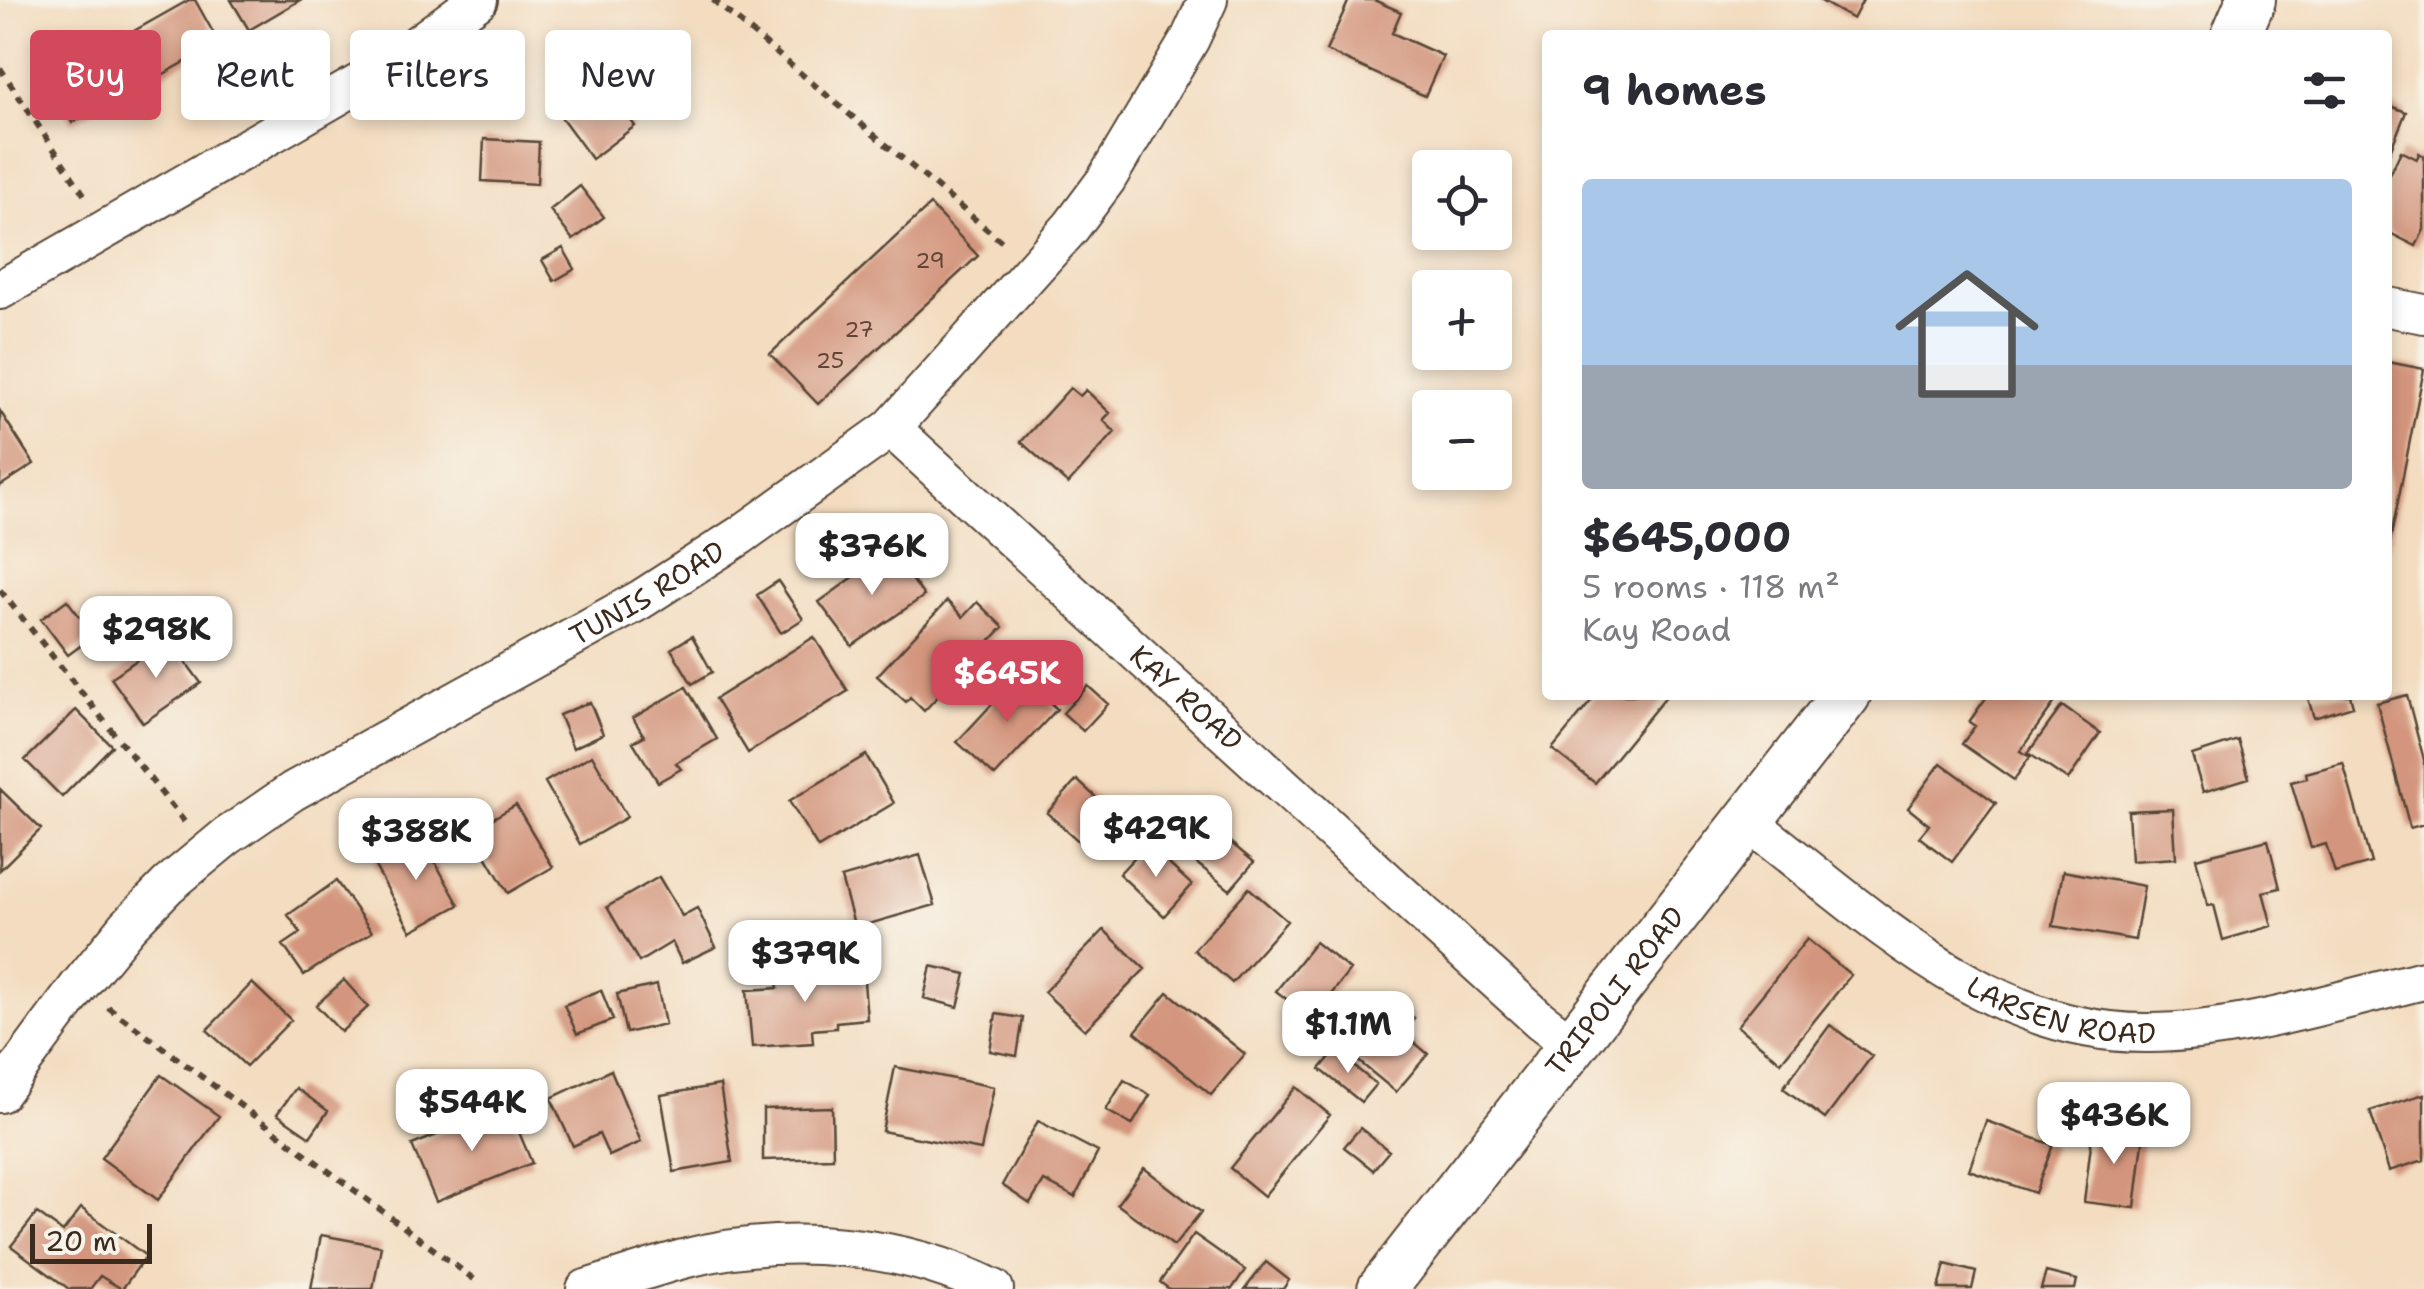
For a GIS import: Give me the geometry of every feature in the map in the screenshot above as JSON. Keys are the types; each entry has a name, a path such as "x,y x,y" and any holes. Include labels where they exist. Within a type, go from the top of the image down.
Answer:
{"street":[{"path":"0,290 386,68 478,0"},
{"name":"TUNIS ROAD","path":"0,1093 128,926 168,885 226,838 293,791 680,575 891,428 1071,226 1106,180 1190,39 1208,0"},
{"path":"2238,30 2252,0"},
{"path":"2392,308 2424,314"},
{"name":"KAY ROAD","path":"891,428 1540,1020 1573,1045"},
{"name":"TRIPOLI ROAD","path":"1382,1289 1842,700"},
{"name":"LARSEN ROAD","path":"1748,822 1938,968 1999,1000 2075,1026 2147,1033 2191,1030 2235,1024 2424,980"},
{"path":"586,1289 684,1259 741,1248 794,1245 885,1252 994,1289"}],"path":[{"path":"712,0 1014,252"},
{"path":"0,68 85,195"},
{"path":"0,590 191,831"},
{"path":"104,1003 475,1280"}],"building":[{"path":"195,0 212,30 181,30 181,64 161,75 161,30 136,30"},
{"path":"231,0 300,0 249,30"},
{"path":"1349,0 1374,0 1401,12 1392,33 1443,56 1425,96 1326,51"},
{"path":"1819,0 1863,0 1853,19"},
{"path":"2392,107 2406,112 2392,146"},
{"path":"563,120 631,120 635,126 592,159"},
{"path":"484,139 539,142 537,184 482,181"},
{"path":"2401,151 2417,159 2419,153 2424,156 2424,230 2416,246 2392,234 2392,170"},
{"path":"580,186 604,217 573,240 550,210"},
{"path":"930,205 978,256 818,404 770,354"},
{"path":"563,248 575,269 554,281 542,260"},
{"path":"2392,363 2424,369 2392,532"},
{"path":"1070,388 1080,396 1086,390 1110,413 1103,420 1115,432 1068,484 1021,442"},
{"path":"0,411 34,464 0,486"},
{"path":"891,550 924,596 852,646 819,602"},
{"path":"778,581 803,619 781,633 757,595"},
{"path":"67,600 94,636 68,655 41,619"},
{"path":"947,601 963,617 977,602 1003,627 924,711 910,697 906,702 877,676"},
{"path":"692,636 712,672 692,684 671,649"},
{"path":"814,637 848,691 748,753 715,699"},
{"path":"168,638 201,683 143,723 111,678"},
{"path":"1020,674 1057,709 995,776 957,742"},
{"path":"1088,686 1108,704 1083,731 1063,713"},
{"path":"686,687 717,739 676,763 681,769 658,782 633,742 644,736 633,718"},
{"path":"2407,695 2424,760 2424,824 2410,828 2377,703"},
{"path":"1592,700 1663,700 1595,783 1552,749"},
{"path":"1984,700 2056,700 2020,751 2030,757 2014,780 1962,744 1975,726 1969,722"},
{"path":"2309,700 2351,700 2353,706 2314,718"},
{"path":"590,702 603,734 573,748 559,715"},
{"path":"2062,706 2100,733 2068,780 2028,753"},
{"path":"76,710 112,746 62,797 25,760"},
{"path":"2238,740 2249,778 2203,792 2192,755"},
{"path":"592,755 627,817 580,844 545,782"},
{"path":"866,755 894,803 818,848 789,801"},
{"path":"1941,763 1996,803 1952,862 1919,837 1929,825 1908,808"},
{"path":"2343,763 2371,863 2335,873 2326,844 2311,848 2291,782 2307,778 2306,773"},
{"path":"1077,780 1123,822 1093,854 1047,813"},
{"path":"0,789 41,829 0,870"},
{"path":"516,805 553,867 508,893 471,831"},
{"path":"2173,809 2176,858 2131,861 2128,811"},
{"path":"1219,833 1254,862 1230,890 1195,862"},
{"path":"420,835 459,905 411,931 372,861"},
{"path":"2268,840 2280,888 2263,892 2272,926 2223,940 2214,905 2208,906 2196,858"},
{"path":"1147,844 1192,885 1164,916 1119,874"},
{"path":"920,855 935,905 855,928 841,878"},
{"path":"2063,871 2144,886 2135,940 2053,926"},
{"path":"659,877 682,916 697,908 716,947 682,963 672,942 639,962 607,907"},
{"path":"336,881 372,932 304,975 283,945 301,933 288,915"},
{"path":"1249,888 1287,921 1232,983 1194,950"},
{"path":"1104,930 1145,969 1085,1030 1044,992"},
{"path":"1807,939 1851,975 1781,1062 1737,1026"},
{"path":"1315,942 1350,970 1312,1019 1276,991"},
{"path":"931,966 966,974 958,1007 924,998"},
{"path":"829,967 830,971 863,969 867,1019 836,1022 836,1028 812,1030 813,1043 752,1047 747,990 778,988 776,973"},
{"path":"344,980 368,1007 341,1032 316,1005"},
{"path":"252,983 291,1020 246,1066 207,1030"},
{"path":"657,985 665,1024 626,1033 617,994"},
{"path":"601,990 613,1020 577,1034 564,1005"},
{"path":"1168,992 1245,1054 1211,1095 1135,1032"},
{"path":"1391,1000 1414,1018 1402,1032 1428,1054 1396,1092 1339,1045 1372,1007 1380,1013"},
{"path":"996,1014 1023,1018 1017,1056 990,1051"},
{"path":"1830,1025 1872,1056 1825,1119 1783,1088"},
{"path":"1335,1051 1376,1084 1361,1102 1320,1069"},
{"path":"895,1067 994,1087 981,1150 882,1131"},
{"path":"611,1070 641,1142 609,1156 599,1134 573,1146 551,1098"},
{"path":"161,1075 219,1116 158,1200 101,1158"},
{"path":"1124,1080 1150,1095 1132,1125 1106,1110"},
{"path":"720,1085 732,1162 674,1172 661,1095"},
{"path":"1296,1087 1330,1115 1264,1196 1230,1168"},
{"path":"296,1088 328,1111 310,1137 277,1114"},
{"path":"2424,1094 2424,1160 2389,1171 2370,1111"},
{"path":"508,1106 532,1163 436,1202 412,1145"},
{"path":"832,1107 833,1158 763,1160 763,1109"},
{"path":"1038,1121 1098,1152 1075,1197 1044,1181 1030,1204 1002,1185"},
{"path":"1986,1121 2053,1145 2035,1193 1969,1170"},
{"path":"2093,1127 2144,1133 2135,1208 2084,1202"},
{"path":"1360,1128 1389,1151 1373,1170 1344,1147"},
{"path":"1144,1168 1201,1212 1174,1246 1117,1204"},
{"path":"81,1208 146,1256 122,1289 100,1276 90,1289 69,1289 11,1246 37,1213 63,1232"},
{"path":"1194,1234 1245,1270 1232,1289 1169,1289 1160,1282"},
{"path":"321,1235 381,1246 373,1289 311,1289"},
{"path":"1266,1262 1289,1280 1283,1289 1245,1289"},
{"path":"1945,1264 1976,1272 1972,1289 1939,1289"},
{"path":"2046,1272 2077,1280 2075,1289 2041,1289"}]}
